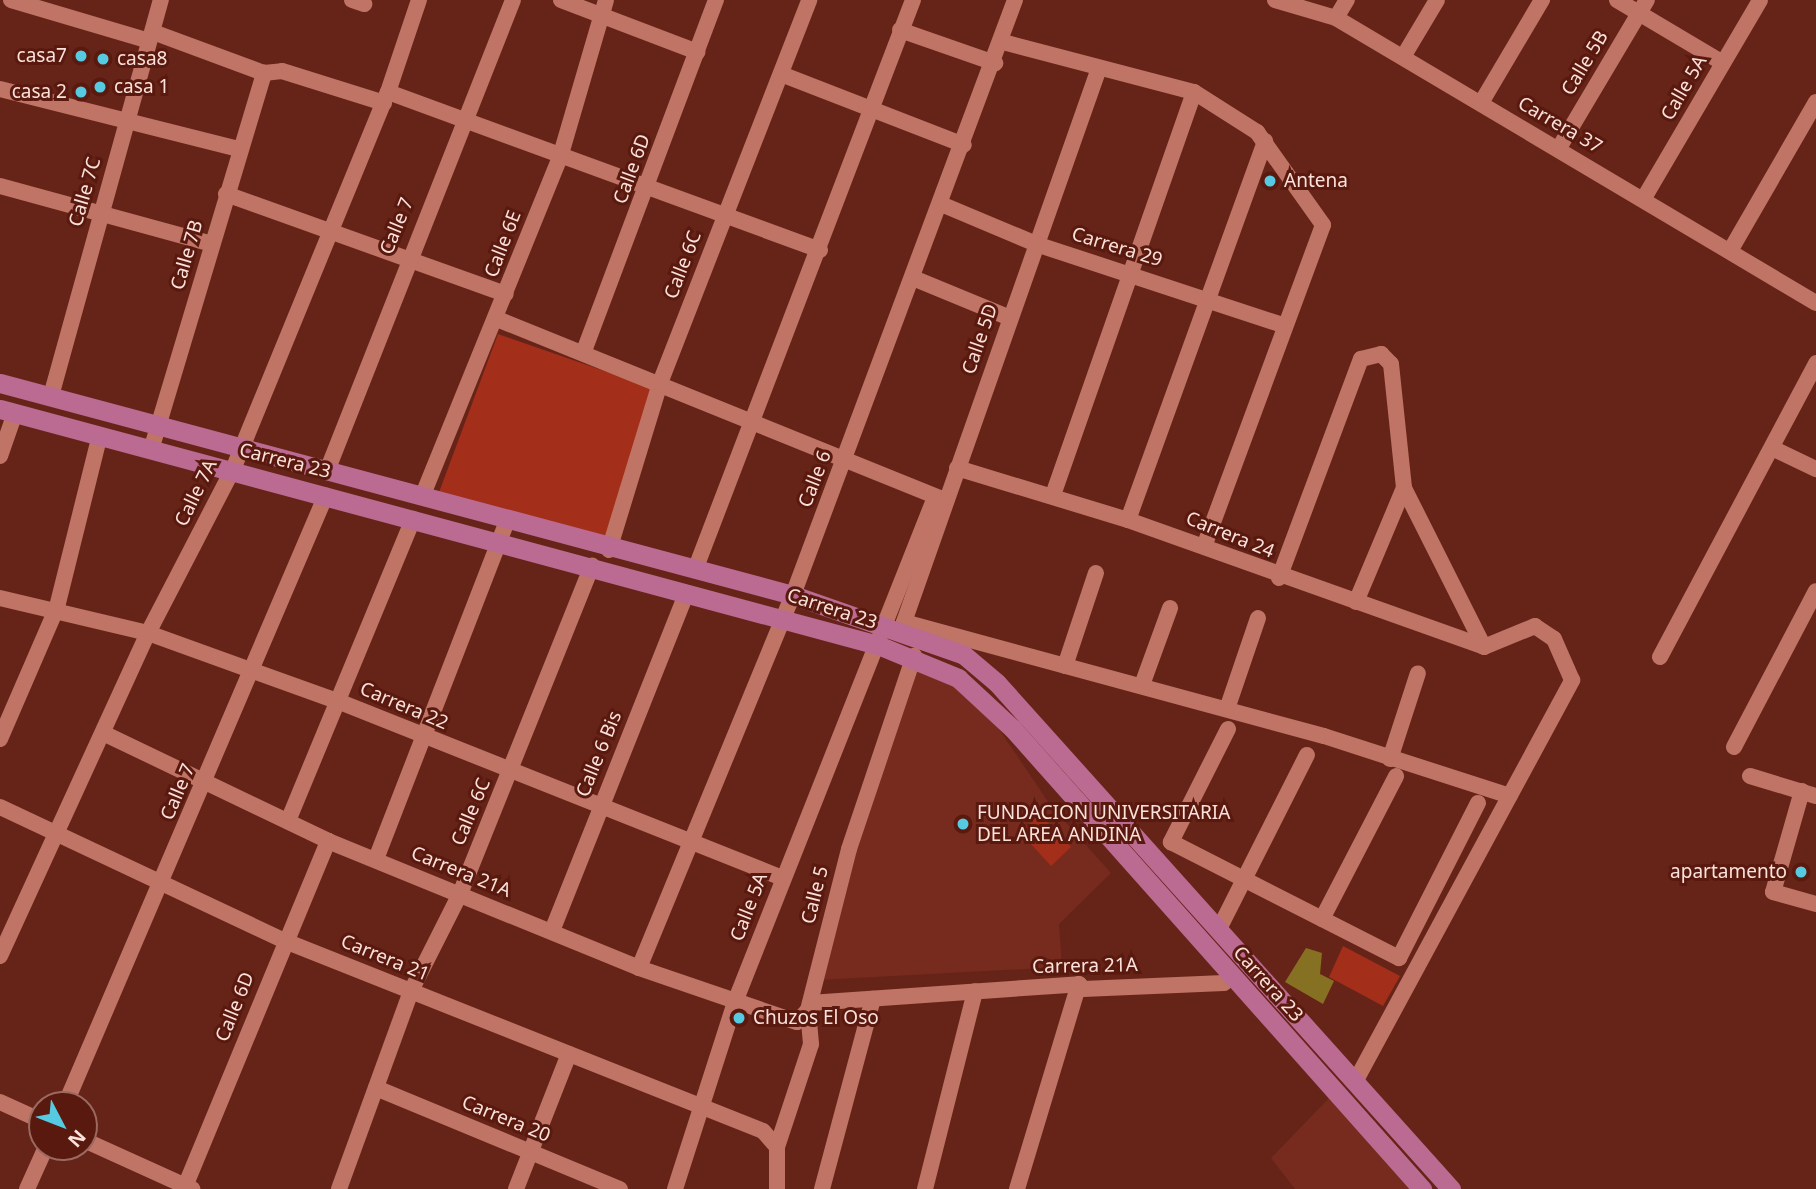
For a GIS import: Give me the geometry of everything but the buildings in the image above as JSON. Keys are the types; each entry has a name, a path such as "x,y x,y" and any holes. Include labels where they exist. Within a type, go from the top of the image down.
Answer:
{"main road":[{"name":"Carrera 23","path":"0,383 159,430 326,495 593,566 782,620 889,631 914,656 975,690 1422,1189"},
{"name":"Carrera 23","path":"8,411 150,450 327,471 507,523 793,595 889,631 964,655 980,669 1179,885 1451,1189"},
{"path":"1164,900 1179,885"}],"street":[{"path":"11,0 151,36 264,73 282,71 463,117 820,250"},
{"name":"Calle 7C","path":"51,396 99,215 161,0"},
{"name":"Calle 7A","path":"1,952 148,634 235,458 386,98 419,0"},
{"name":"Calle 7","path":"327,471 407,258 513,0"},
{"path":"561,0 603,8 697,52"},
{"name":"Calle 6D","path":"584,351 649,186 716,0"},
{"name":"Calle 6C","path":"609,550 660,383 809,0"},
{"path":"695,570 820,250 913,0"},
{"name":"Calle 6","path":"639,968 688,840 793,595 1003,42 1015,0"},
{"name":"Carrera 37","path":"1275,0 1336,18 1644,198 1816,303"},
{"path":"1336,18 1346,0"},
{"path":"1403,57 1437,0"},
{"path":"1481,103 1542,0"},
{"path":"1617,0 1643,6 1723,63"},
{"name":"Calle 5A","path":"1644,198 1760,0"},
{"name":"Calle 5B","path":"1559,148 1643,6"},
{"name":"Calle 6E","path":"422,497 497,319 561,154 603,8"},
{"path":"900,30 995,63"},
{"path":"1003,42 1098,71 1194,92 1265,141 1323,225 1283,325 1204,546"},
{"name":"Calle 5D","path":"941,499 957,468 1098,71"},
{"name":"Calle 7B","path":"150,450 159,430 239,149 264,73"},
{"path":"781,74 964,145"},
{"path":"0,89 239,149"},
{"path":"1053,495 1194,92"},
{"path":"1730,251 1816,102"},
{"path":"1128,520 1265,141"},
{"path":"0,186 212,244"},
{"path":"226,194 332,228 506,294"},
{"name":"Carrera 29","path":"941,204 1037,244 1131,272 1283,325"},
{"path":"914,278 1010,318"},
{"path":"497,319 584,351 941,499"},
{"path":"1279,578 1361,359 1381,354 1391,364 1404,488 1484,648 1535,626 1554,639 1572,680 1355,1082"},
{"path":"1660,657 1774,449 1816,363"},
{"path":"0,456 8,411"},
{"path":"2,739 57,607 99,438"},
{"path":"1774,449 1816,469"},
{"name":"Carrera 24","path":"957,468 1128,520 1204,546 1279,578 1484,648"},
{"path":"1356,603 1404,488"},
{"name":"Calle 7","path":"71,1091 326,495"},
{"name":"Calle 5A","path":"675,1189 697,1104 734,1002 783,878 889,631 941,499"},
{"path":"288,821 340,702 413,519"},
{"path":"376,859 507,523"},
{"name":"Calle 6C","path":"340,1189 411,991 460,894 593,566"},
{"path":"1065,666 1096,573"},
{"path":"1734,747 1816,591"},
{"name":"Calle 6 Bis","path":"552,931 686,594"},
{"name":"Carrera 22","path":"0,598 57,607 148,634 340,702 424,738 783,878"},
{"path":"1142,685 1170,608"},
{"path":"1227,709 1258,618"},
{"path":"889,631 992,648 1142,685 1510,796"},
{"path":"980,669 992,648"},
{"name":"Calle 5","path":"776,1189 777,1147 811,1044 809,1006 849,849 914,656"},
{"path":"1390,760 1418,673"},
{"path":"1228,729 1171,842 1399,958 1478,803"},
{"name":"Carrera 21A","path":"103,733 328,841 639,968 797,1022 809,1006 873,999 1079,984 1083,989 1224,983 1232,976"},
{"path":"1219,929 1307,755"},
{"path":"1322,919 1396,776"},
{"path":"1750,776 1809,793 1773,892 1816,904"},
{"name":"Carrera 21","path":"0,807 285,940 763,1131 777,1147"},
{"name":"Calle 6D","path":"187,1188 285,940 328,841"},
{"path":"1017,1189 1079,984"},
{"path":"925,1189 975,992"},
{"path":"822,1189 873,999"},
{"path":"516,1189 534,1154 569,1054"},
{"name":"Carrera 20","path":"376,1088 620,1189"},
{"path":"0,1102 28,1115"},
{"path":"98,1147 187,1188"},
{"path":"27,1189 40,1161"}],"shaded area":[{"path":"498,334 662,391 609,542 438,495"},
{"name":"FUNDACION UNIVERSITARIA DEL AREA ANDINA","path":"913,664 956,685 988,713 1051,806 1111,873 1059,924 1062,967 818,980 853,841"},
{"path":"1040,814 1071,847 1051,866 1020,832"},
{"path":"1343,946 1400,976 1383,1006 1329,977"},
{"path":"1306,948 1322,953 1320,974 1334,981 1323,1004 1285,982"},
{"path":"1332,1095 1412,1189 1295,1189 1271,1158"}],"place":[{"name":"casa7","path":"81,56"},
{"name":"casa8","path":"103,59"},
{"name":"casa 1","path":"100,87"},
{"name":"casa 2","path":"81,92"},
{"name":"Antena","path":"1270,181"},
{"name":"FUNDACION UNIVERSITARIA DEL AREA ANDINA","path":"963,824"},
{"name":"apartamento","path":"1801,872"},
{"name":"Chuzos El Oso","path":"739,1018"}]}
